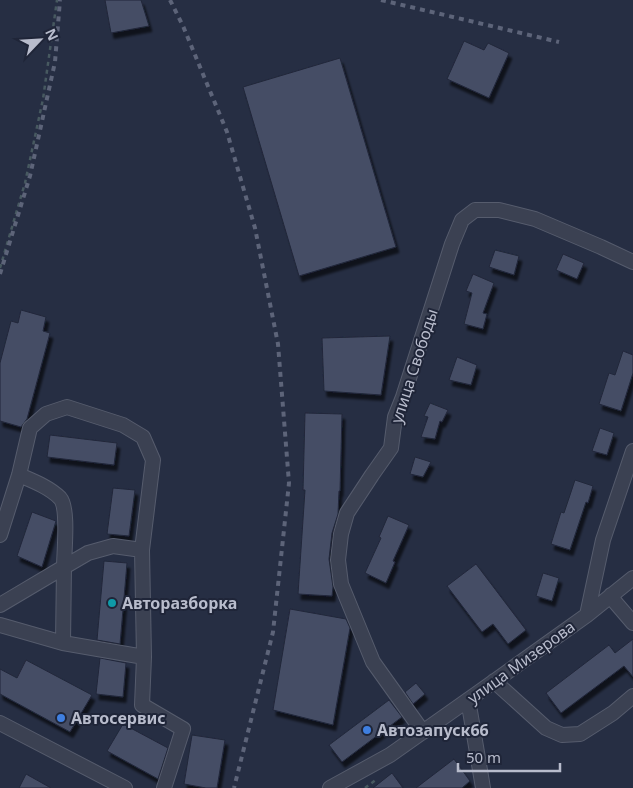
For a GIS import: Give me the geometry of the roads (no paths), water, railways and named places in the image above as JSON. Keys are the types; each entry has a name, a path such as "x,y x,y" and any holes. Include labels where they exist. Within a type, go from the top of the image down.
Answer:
{"street":[{"name":"улица Свободы","path":"423,732 373,662 341,584 338,560 341,534 348,513 372,474 391,448 395,417 452,244 462,220 475,210 499,210 536,219 633,262"},
{"path":"0,535 19,475 30,428 46,414 67,407 123,425 143,437 153,460 142,550 144,657 142,705 183,729 164,788"},
{"path":"587,615 604,540 633,451"},
{"path":"19,475 47,488 62,500 66,517 63,643"},
{"path":"0,605 88,553 113,546 142,550"},
{"name":"улица Мизерова","path":"337,786 390,755 423,732 587,615 633,578"},
{"path":"611,595 633,623"},
{"path":"0,625 63,643 144,657"},
{"path":"494,682 546,728 562,735 580,734 613,713 633,696"},
{"path":"465,702 470,711 482,788"},
{"path":"0,723 125,788"}],"railway":[{"path":"0,274 30,176 55,62 60,0"},
{"path":"170,0 183,26 227,132 255,228 278,344 289,483 273,632 234,788"},
{"path":"381,0 559,42"}],"place":[{"name":"Авторазборка","path":"112,603"},
{"name":"Автосервис","path":"61,718"},
{"name":"Автозапуск66","path":"367,730"}]}
